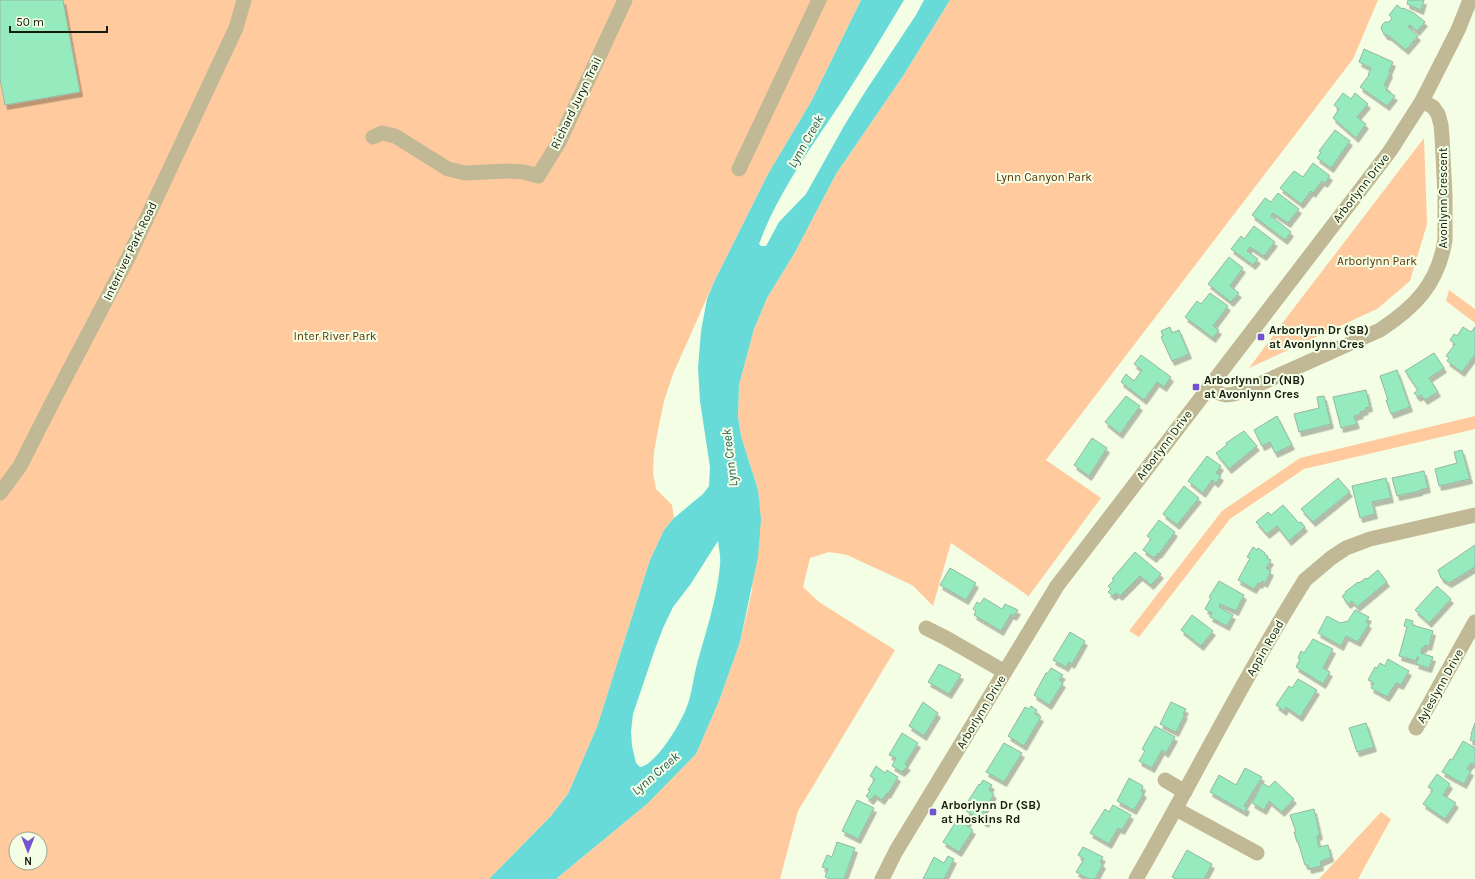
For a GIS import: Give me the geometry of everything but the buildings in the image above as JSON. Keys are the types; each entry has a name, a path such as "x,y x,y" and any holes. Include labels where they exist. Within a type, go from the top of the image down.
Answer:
{"street":[{"name":"Interriver Park Road","path":"0,493 20,466 128,258 236,28 244,0"},
{"name":"Richard Juryn Trail","path":"373,137 382,133 394,136 448,169 466,173 507,171 524,172 538,176 559,142 625,0"},
{"path":"739,169 819,0"},
{"name":"Arborlynn Drive","path":"882,879 896,852 1057,586 1390,151 1422,101 1458,30 1470,0"},
{"name":"Avonlynn Crescent","path":"1209,386 1217,393 1224,395 1244,391 1380,330 1396,320 1414,304 1430,284 1438,269 1445,240 1442,136 1438,114 1433,108 1422,101"},
{"name":"Appin Road","path":"1136,879 1176,809 1196,768 1305,580 1331,558 1346,548 1370,539 1475,515"},
{"name":"Ayleslynn Drive","path":"1416,728 1475,622"},
{"path":"926,628 1005,672"},
{"path":"1165,780 1185,792"},
{"path":"1176,809 1257,853"}],"green space":[{"name":"Inter River Park","path":"0,0 861,0 812,100 768,174 714,282 673,374 664,401 658,430 654,452 653,473 656,489 672,505 674,518 664,530 650,560 597,727 568,794 550,817 489,879 0,879"},
{"name":"Lynn Canyon Park","path":"950,0 1378,0 1353,59 1046,460 1101,498 1028,597 951,543 933,606 912,585 847,555 829,552 810,558 803,587 819,602 895,650 798,811 780,879 556,879 647,804 696,754 719,701 740,642 752,591 758,490 741,436 738,417 739,385 754,329 767,298 794,254 836,174 903,76"},
{"name":"Arborlynn Park","path":"1424,138 1427,224 1410,281 1377,309 1249,368 1287,317"},
{"path":"1449,290 1475,309 1475,323 1446,301"},
{"path":"1475,416 1475,429 1304,469 1230,519 1139,637 1129,631 1222,511 1300,458"},
{"path":"1381,812 1391,819 1358,879 1319,879"}],"water":[{"name":"Lynn Creek","path":"861,0 904,0 840,104 785,189 775,207 759,244 761,246 766,246 779,222 806,194 844,126 916,15 924,0 950,0 903,76 836,174 794,254 767,298 754,329 739,385 738,417 741,436 758,490 761,519 758,557 740,642 719,701 696,754 647,804 556,879 489,879 550,817 568,794 597,727 650,560 664,530 674,518 703,494 709,486 710,467 700,401 698,368 701,331 707,299 768,174 812,100","holes":["718,541 720,556 719,578 688,704 679,724 667,743 653,759 646,765 640,767 636,763 632,746 631,732 633,714 655,649 673,607 690,585"]}],"place":[{"name":"Arborlynn Dr (SB) at Avonlynn Cres","path":"1261,337"},
{"name":"Arborlynn Dr (NB) at Avonlynn Cres","path":"1196,387"},
{"name":"Arborlynn Dr (SB) at Hoskins Rd","path":"933,812"}]}
